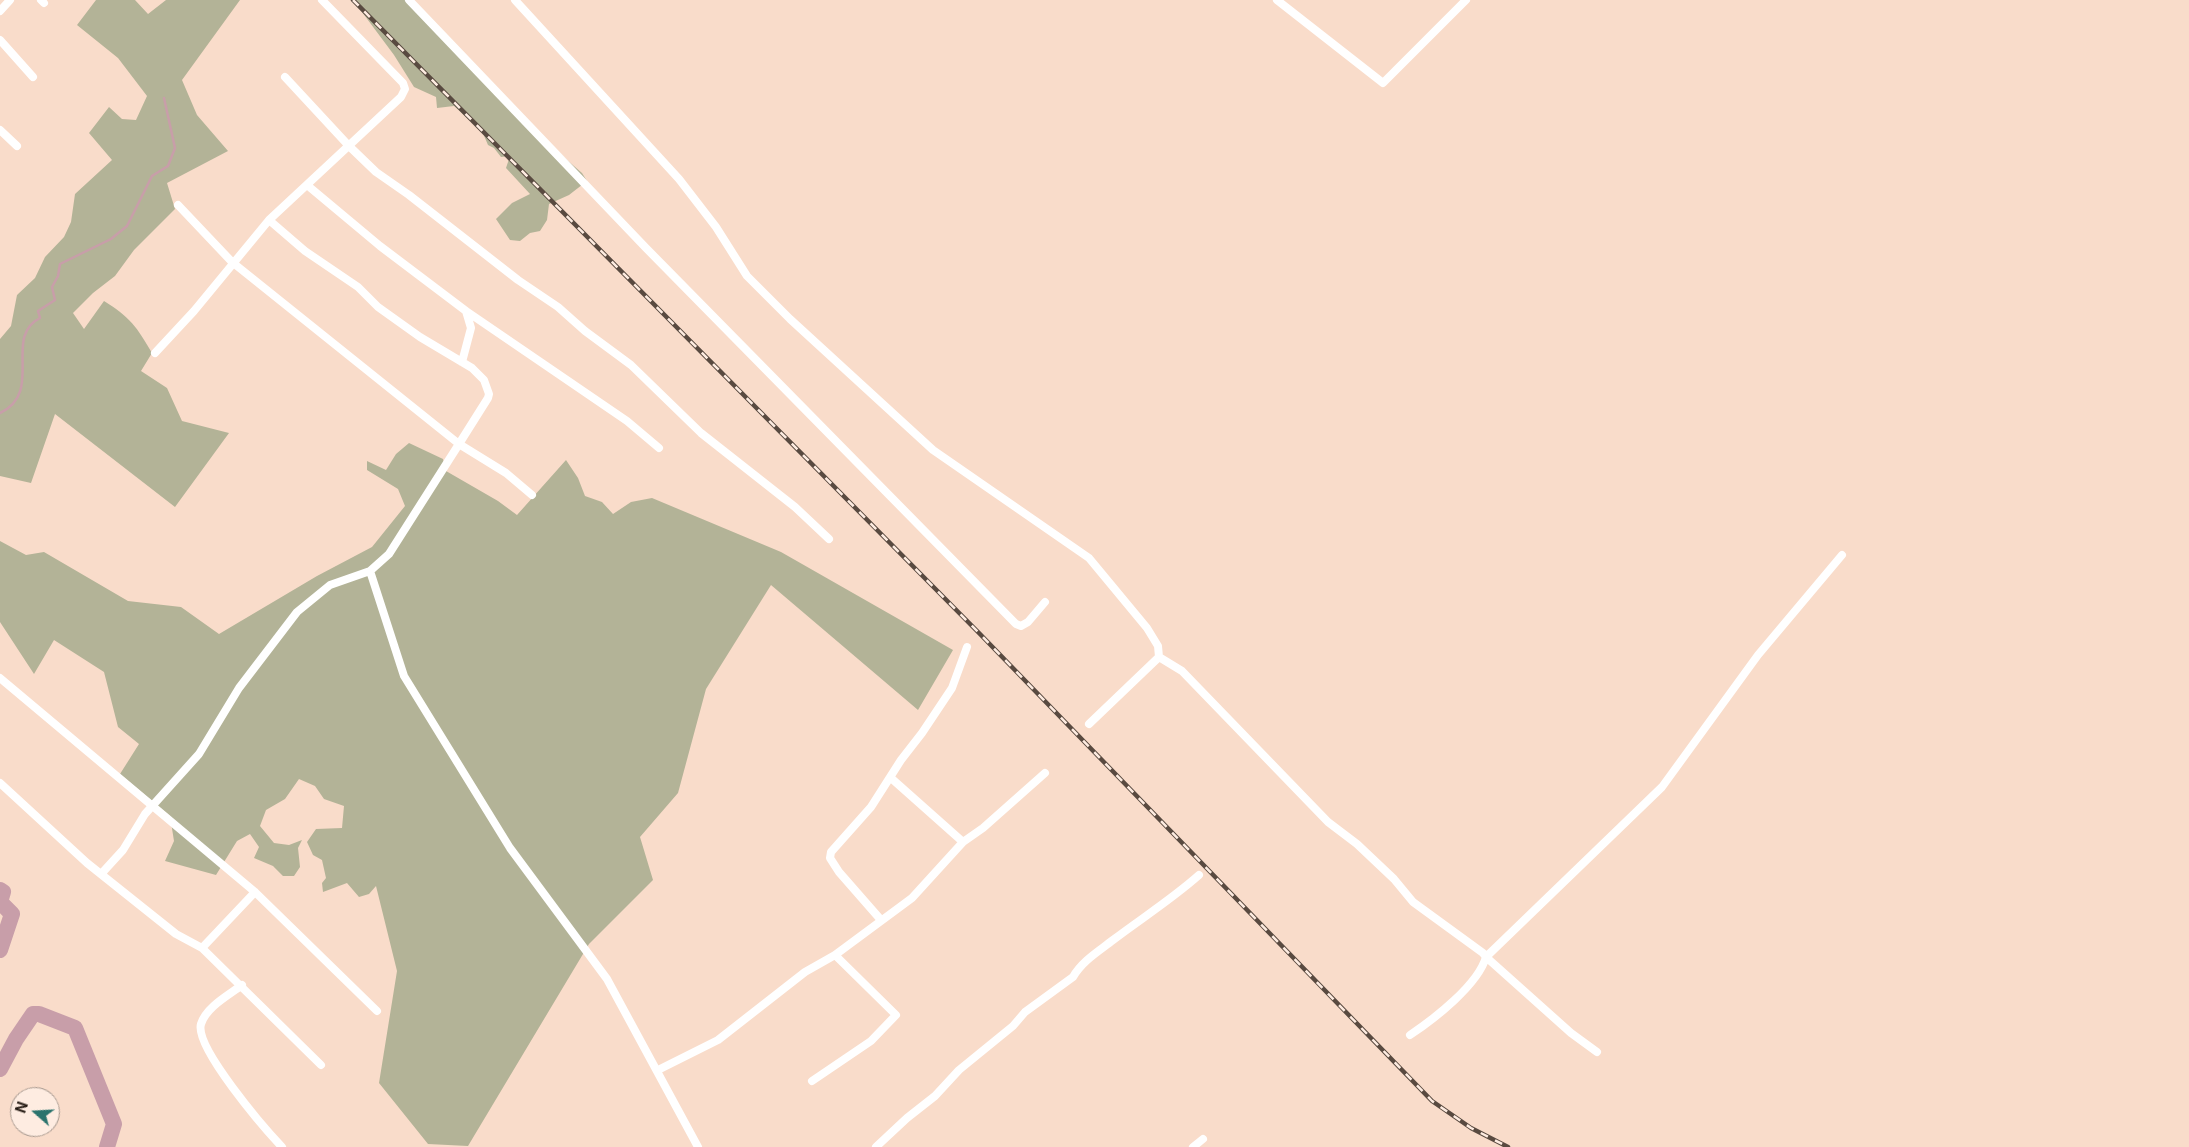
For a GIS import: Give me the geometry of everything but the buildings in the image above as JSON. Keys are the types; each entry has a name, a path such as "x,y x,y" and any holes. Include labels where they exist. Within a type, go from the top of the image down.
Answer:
{"street":[{"path":"0,11 10,0"},
{"path":"155,353 194,311 232,262 269,220 401,97 405,89 402,83 322,0"},
{"path":"409,0 652,254 1016,624 1021,626 1028,622 1045,602"},
{"path":"515,0 679,179 716,227 734,257 753,282 933,450 1089,558 1147,628 1158,646 1159,657"},
{"path":"1276,0 1383,83 1466,0"},
{"path":"0,40 33,77"},
{"path":"286,77 349,146 376,172 409,195 518,280 558,307 585,331 631,365 695,428 795,507 829,538"},
{"path":"0,130 17,146"},
{"path":"307,185 380,246 466,311 627,421 659,448"},
{"path":"178,205 232,262 459,444 506,472 532,495"},
{"path":"102,873 123,850 152,806 199,754 240,688 300,608 330,585 370,571 389,554 489,394 483,378 378,307 358,287 305,251 269,220"},
{"path":"462,362 471,328 466,311"},
{"path":"1410,1035 1458,996 1482,966 1486,957 1662,787 1758,654 1842,555"},
{"path":"370,571 404,676 510,848 607,979 658,1070 698,1147"},
{"path":"881,920 839,872 830,855 871,807 901,760 922,733 952,688 967,647"},
{"path":"1089,724 1159,657"},
{"path":"1159,657 1182,671 1328,822 1357,844 1420,908 1483,953 1571,1033 1597,1052"},
{"path":"0,678 255,892 377,1011"},
{"path":"658,1070 718,1040 805,972 835,955 912,898 963,842 983,828 1045,773"},
{"path":"891,778 963,842"},
{"path":"0,783 73,851 176,934 202,948 242,985 321,1065"},
{"path":"876,1147 907,1118 935,1096 959,1070 1013,1026 1025,1012 1073,977 1077,970 1096,952 1174,897 1200,874"},
{"path":"202,948 255,892"},
{"path":"812,1081 871,1041 896,1015 835,955"},
{"path":"242,985 207,1012 201,1024 201,1036 205,1048 241,1098 282,1147"},
{"path":"1193,1147 1203,1139"}],"green space":[{"path":"96,0 135,0 148,14 166,0 240,0 182,80 197,115 228,151 167,183 175,209 134,250 115,276 93,293 73,313 84,329 104,301 120,312 137,329 152,353 141,371 167,388 182,421 229,433 175,507 55,414 31,483 0,476 0,339 11,326 17,295 35,278 45,257 64,237 71,222 75,194 112,160 89,133 109,107 122,119 136,120 147,96 118,58 77,25"},
{"path":"353,0 407,0 582,173 587,181 569,195 549,204 547,220 540,231 530,233 520,241 510,240 496,219 512,203 530,194 506,168 510,156 501,157 494,148 488,145 482,131 454,106 437,108 436,97 414,87 394,55"},
{"path":"409,443 443,459 446,471 498,501 517,515 566,460 578,478 585,496 602,502 613,514 631,502 652,498 781,552 953,650 918,710 771,585 706,689 678,793 640,837 653,880 589,944 468,1146 428,1144 379,1083 397,971 376,886 369,894 359,897 347,883 323,892 322,883 326,878 322,860 313,855 307,842 316,829 342,828 344,806 324,799 315,786 299,779 285,799 266,810 260,826 274,843 289,845 302,840 298,848 300,867 294,876 283,876 273,866 254,858 259,847 250,834 237,841 216,875 165,861 174,841 170,816 120,774 139,744 118,727 104,672 54,640 34,674 0,622 0,541 26,555 44,552 128,601 181,607 219,634 317,576 372,547 405,506 398,489 367,470 367,461 386,470 396,454"}],"waterway":[{"path":"0,413 13,404 20,392 24,338 29,327 40,318 38,311 55,300 52,287 58,276 60,264 111,239 127,226 152,176 168,166 175,148 164,98"},
{"path":"0,890 3,892 0,902 12,914 0,950"},
{"path":"0,1069 16,1039 33,1014 39,1014 75,1028 114,1124 107,1147"}],"railway":[{"path":"353,0 979,633 1432,1101 1471,1128 1508,1147"}]}
